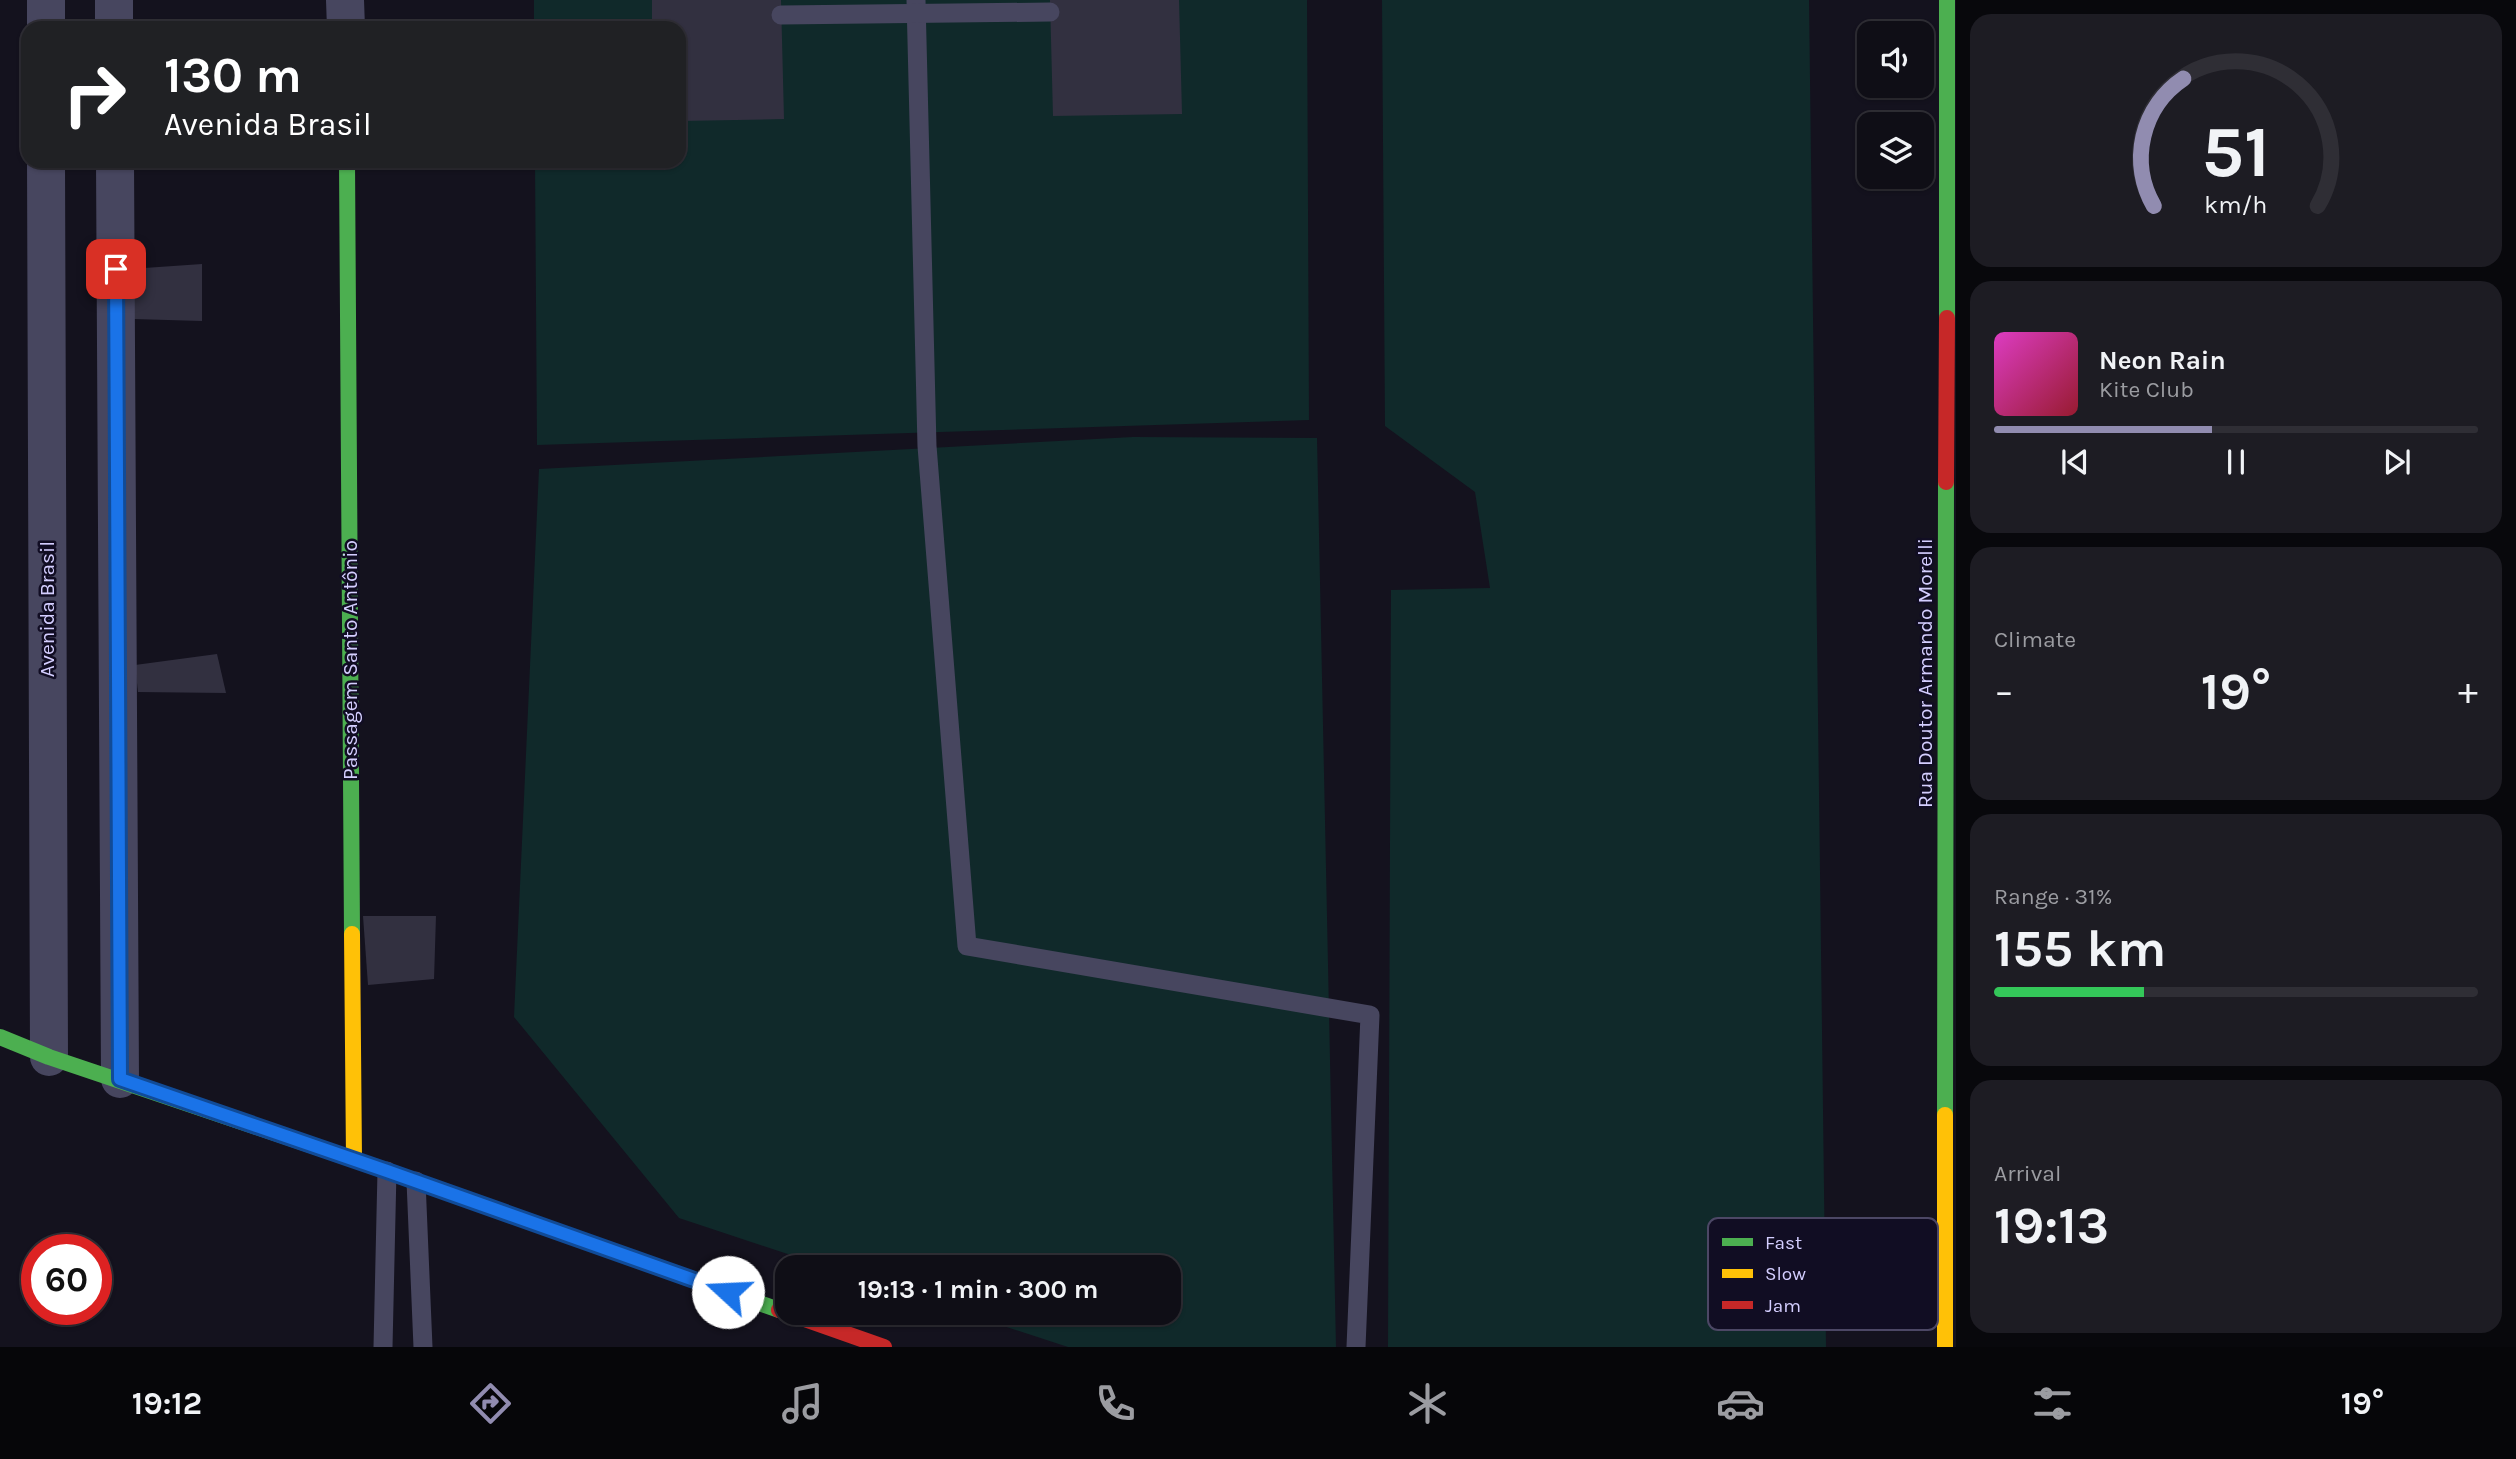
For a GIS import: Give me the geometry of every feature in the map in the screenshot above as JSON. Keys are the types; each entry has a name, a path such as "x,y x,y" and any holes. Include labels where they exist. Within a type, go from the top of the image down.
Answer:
{"street":[{"path":"46,0 46,21"},
{"path":"114,0 114,21"},
{"path":"345,0 346,21"},
{"name":"Rua Doutor Armando Morelli","path":"1945,1347 1947,0"},
{"name":"Avenida Brasil","path":"46,168 50,1057"},
{"path":"115,168 120,1079"},
{"name":"Passagem Santo Antônio","path":"346,168 354,1160"},
{"path":"0,1037 50,1057 416,1181 884,1347"}],"lane":[{"path":"916,6 927,446 967,946 1370,1015 1356,1347"},
{"path":"781,15 916,6 1050,12"},
{"path":"383,1347 387,1171"},
{"path":"416,1181 423,1347"}],"green space":[{"path":"534,0 1307,0 1309,420 537,445 535,168 686,168 686,21 534,21"},
{"path":"1382,0 1809,0 1824,1218 1708,1218 1708,1330 1826,1330 1826,1347 1388,1347 1391,590 1490,588 1475,492 1385,426"},
{"path":"1133,437 1317,438 1336,1347 1068,1347 1001,1325 1181,1325 1181,1255 791,1255 679,1218 514,1017 539,469"}],"building":[{"path":"652,0 781,0 784,119 686,121 686,21 652,21"},
{"path":"1050,0 1179,0 1182,114 1053,116"},
{"path":"202,264 202,321 133,319 130,269"},
{"path":"217,654 226,693 138,692 135,665"},
{"path":"363,916 436,916 434,979 368,985"}],"traffic: fast":[{"path":"1947,0 1947,318"},
{"path":"347,168 352,934"},
{"path":"1945,1115 1946,482"},
{"path":"0,1037 49,1057 387,1171 775,1309"}],"traffic: slow":[{"path":"352,934 354,1159"},
{"path":"1945,1115 1945,1347"}],"traffic: jam":[{"path":"1946,482 1947,318"},
{"path":"822,1325 884,1347"}],"route":[{"path":"116,269 120,1079 728,1292"}]}
